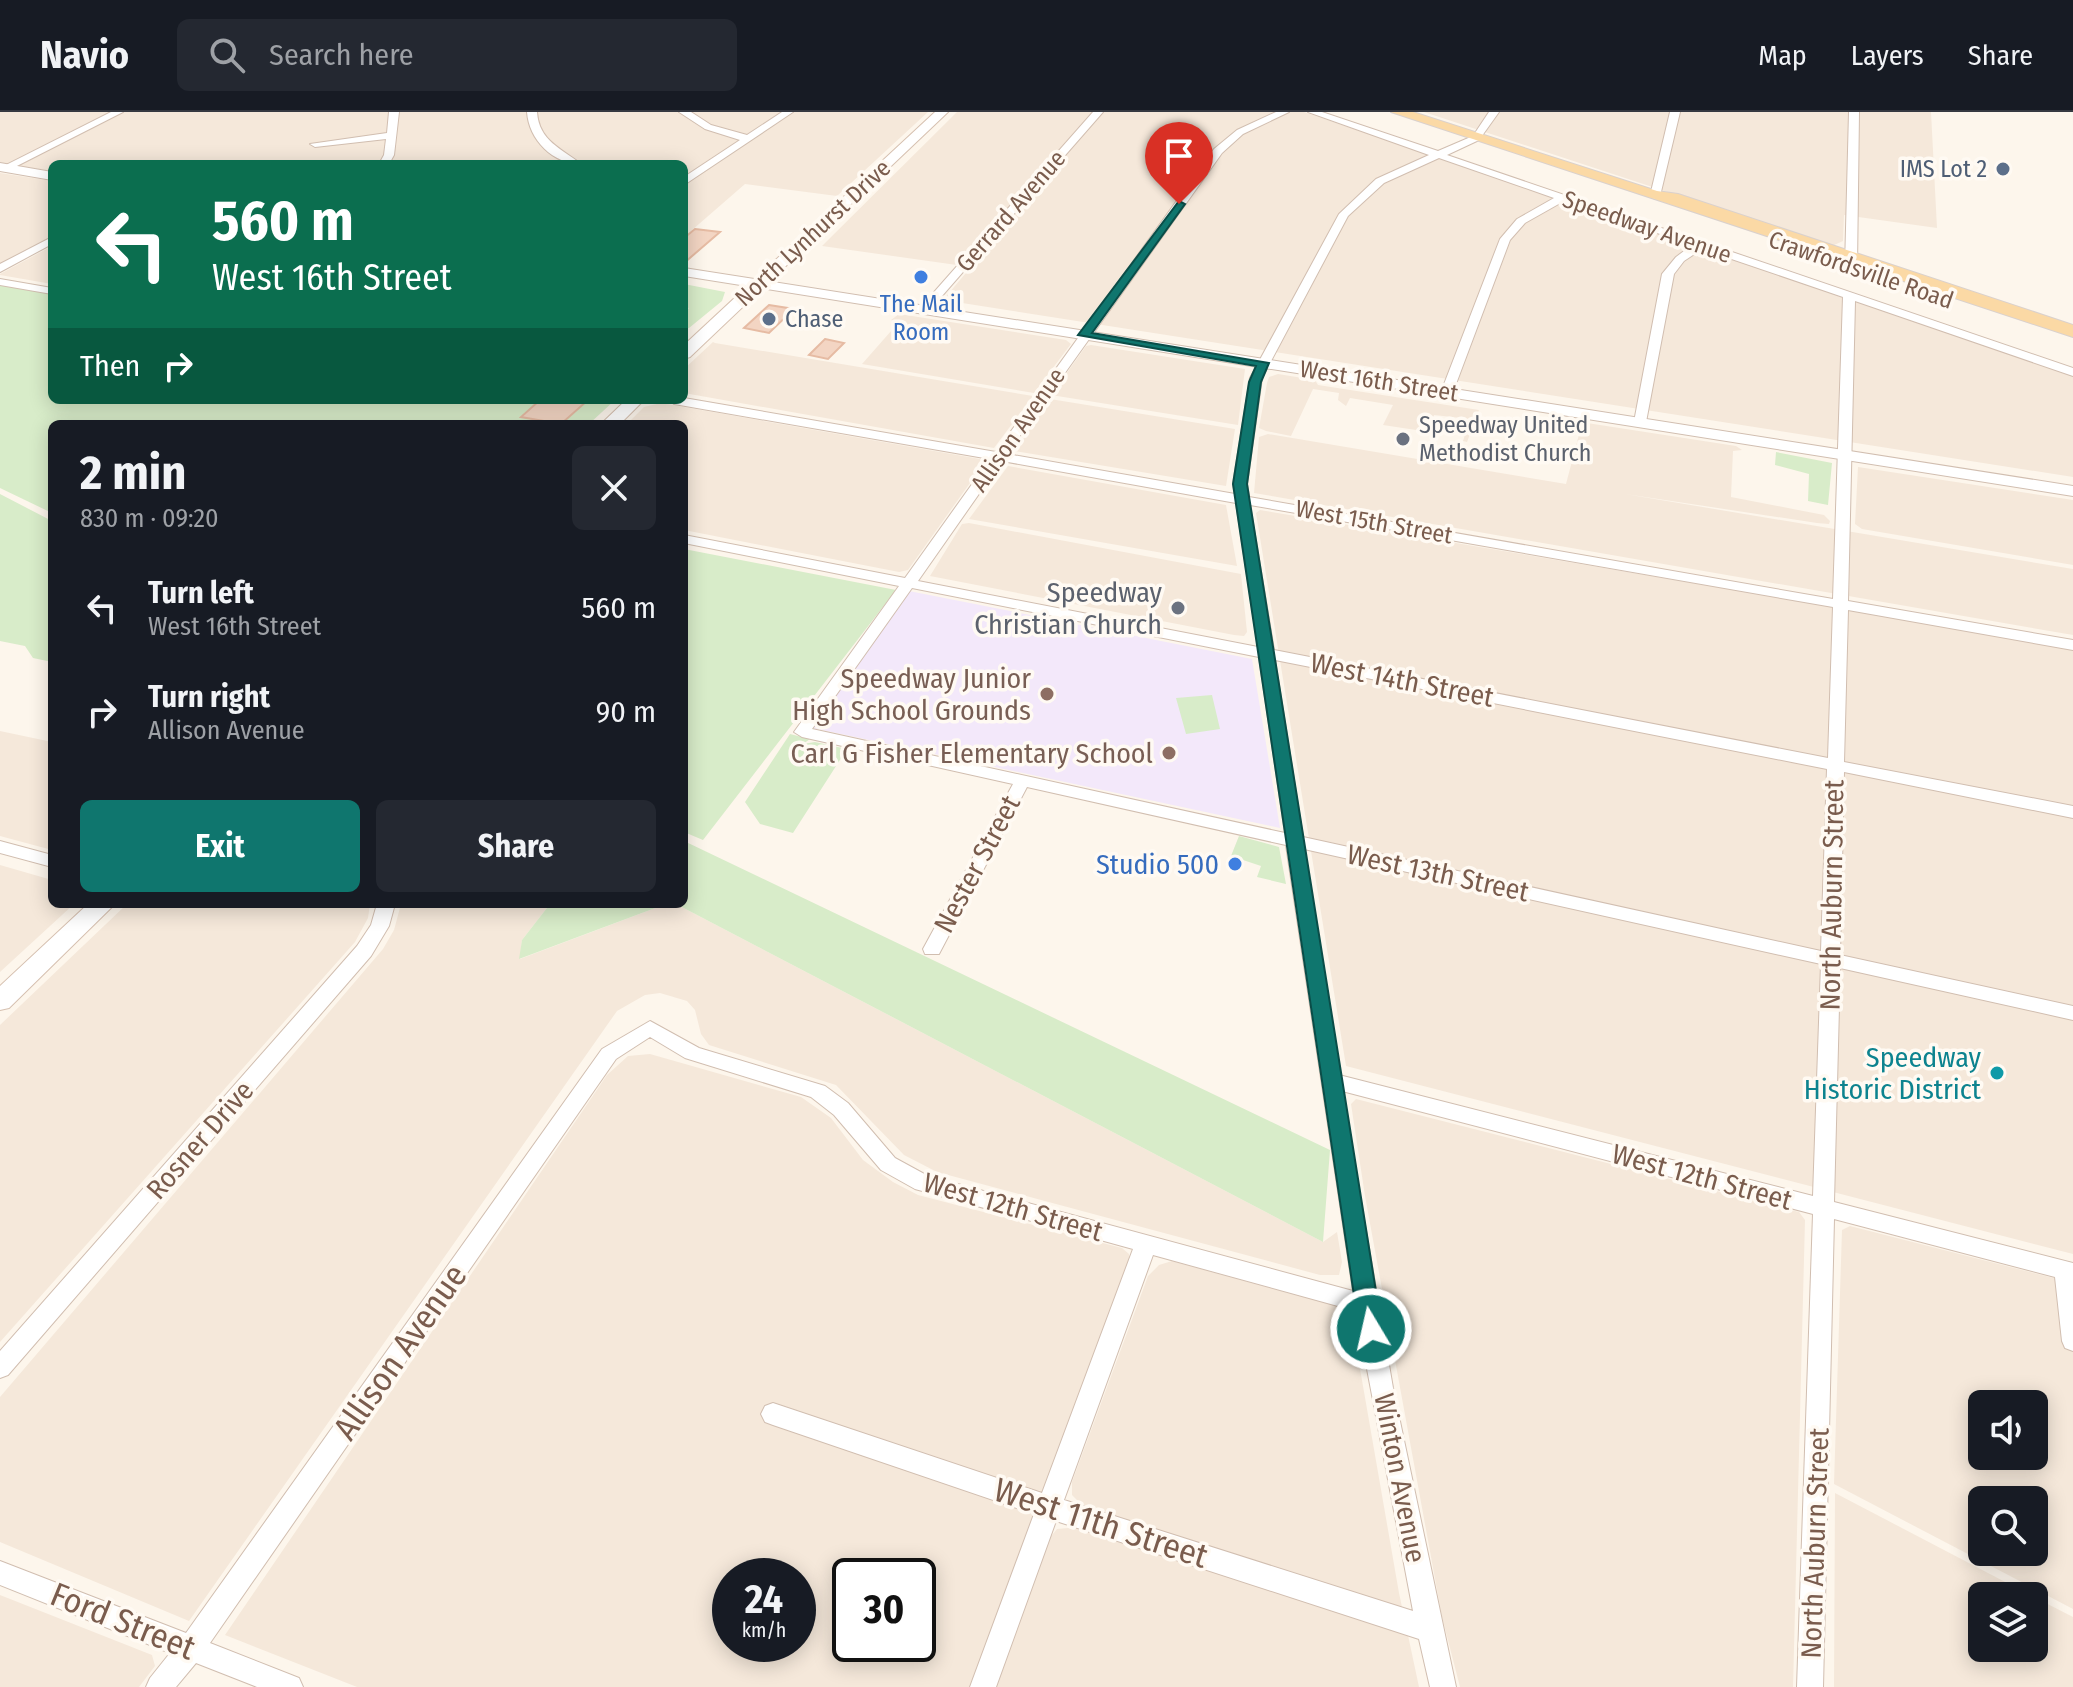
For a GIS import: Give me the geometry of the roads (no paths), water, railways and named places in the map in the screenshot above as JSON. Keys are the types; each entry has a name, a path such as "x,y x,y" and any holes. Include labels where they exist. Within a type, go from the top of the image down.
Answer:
{"main road":[{"name":"North Lynhurst Drive","path":"688,350 942,112"},
{"name":"Crawfordsville Road","path":"1398,112 1655,196 1658,202 2073,331"},
{"name":"Crawfordsville Road","path":"1850,262 2073,342"},
{"path":"614,420 632,404"},
{"path":"0,1001 99,908"}],"street":[{"path":"3,168 118,112"},
{"path":"386,160 394,112"},
{"path":"532,112 534,126 541,139 570,160"},
{"path":"684,112 702,125 749,139"},
{"path":"688,179 788,112"},
{"name":"Gerrard Avenue","path":"924,310 1098,112"},
{"name":"Allison Avenue","path":"802,732 1218,151 1240,132 1284,112"},
{"name":"Speedway Avenue","path":"1313,112 2073,372"},
{"path":"1476,138 1494,112"},
{"path":"1655,196 1675,112"},
{"path":"1850,262 1854,112"},
{"path":"315,144 389,136"},
{"name":"Winton Avenue","path":"1443,1687 1429,1629 1367,1304 1240,484 1255,382 1352,204 1385,178 1476,138"},
{"path":"3,168 48,175"},
{"path":"1447,392 1505,239 1521,221 1562,198"},
{"path":"0,269 48,242"},
{"path":"1640,422 1668,274 1680,259 1700,245"},
{"name":"West 16th Street","path":"688,273 2073,491"},
{"path":"0,282 48,290"},
{"name":"North Auburn Street","path":"1810,1687 1849,296"},
{"name":"West 15th Street","path":"688,402 2073,645"},
{"name":"West 14th Street","path":"688,540 2073,812"},
{"name":"West 13th Street","path":"802,732 2073,1013"},
{"name":"Nester Street","path":"932,949 1023,780"},
{"path":"0,847 48,860"},
{"name":"Rosner Drive","path":"0,1368 364,951 380,926 385,908"},
{"name":"Allison Avenue","path":"159,1687 191,1648 609,1054 650,1028"},
{"name":"West 12th Street","path":"650,1028 692,1053 818,1091 841,1109 877,1155 910,1178 945,1191 1367,1304"},
{"name":"West 12th Street","path":"1331,1081 2069,1271"},
{"path":"983,1687 1146,1244"},
{"path":"2069,1271 2073,1341"},
{"name":"West 11th Street","path":"773,1414 1048,1507 1429,1629"},
{"name":"Ford Street","path":"0,1573 290,1687"}],"place":[{"name":"IMS Lot 2","path":"2003,169"},
{"name":"The Mail Room","path":"921,277"},
{"name":"Chase","path":"769,319"},
{"name":"Speedway United Methodist Church","path":"1403,439"},
{"name":"Speedway Christian Church","path":"1178,608"},
{"name":"Speedway Junior High School Grounds","path":"1047,694"},
{"name":"Carl G Fisher Elementary School","path":"1169,753"},
{"name":"Studio 500","path":"1235,864"},
{"name":"Speedway Historic District","path":"1997,1073"}]}
